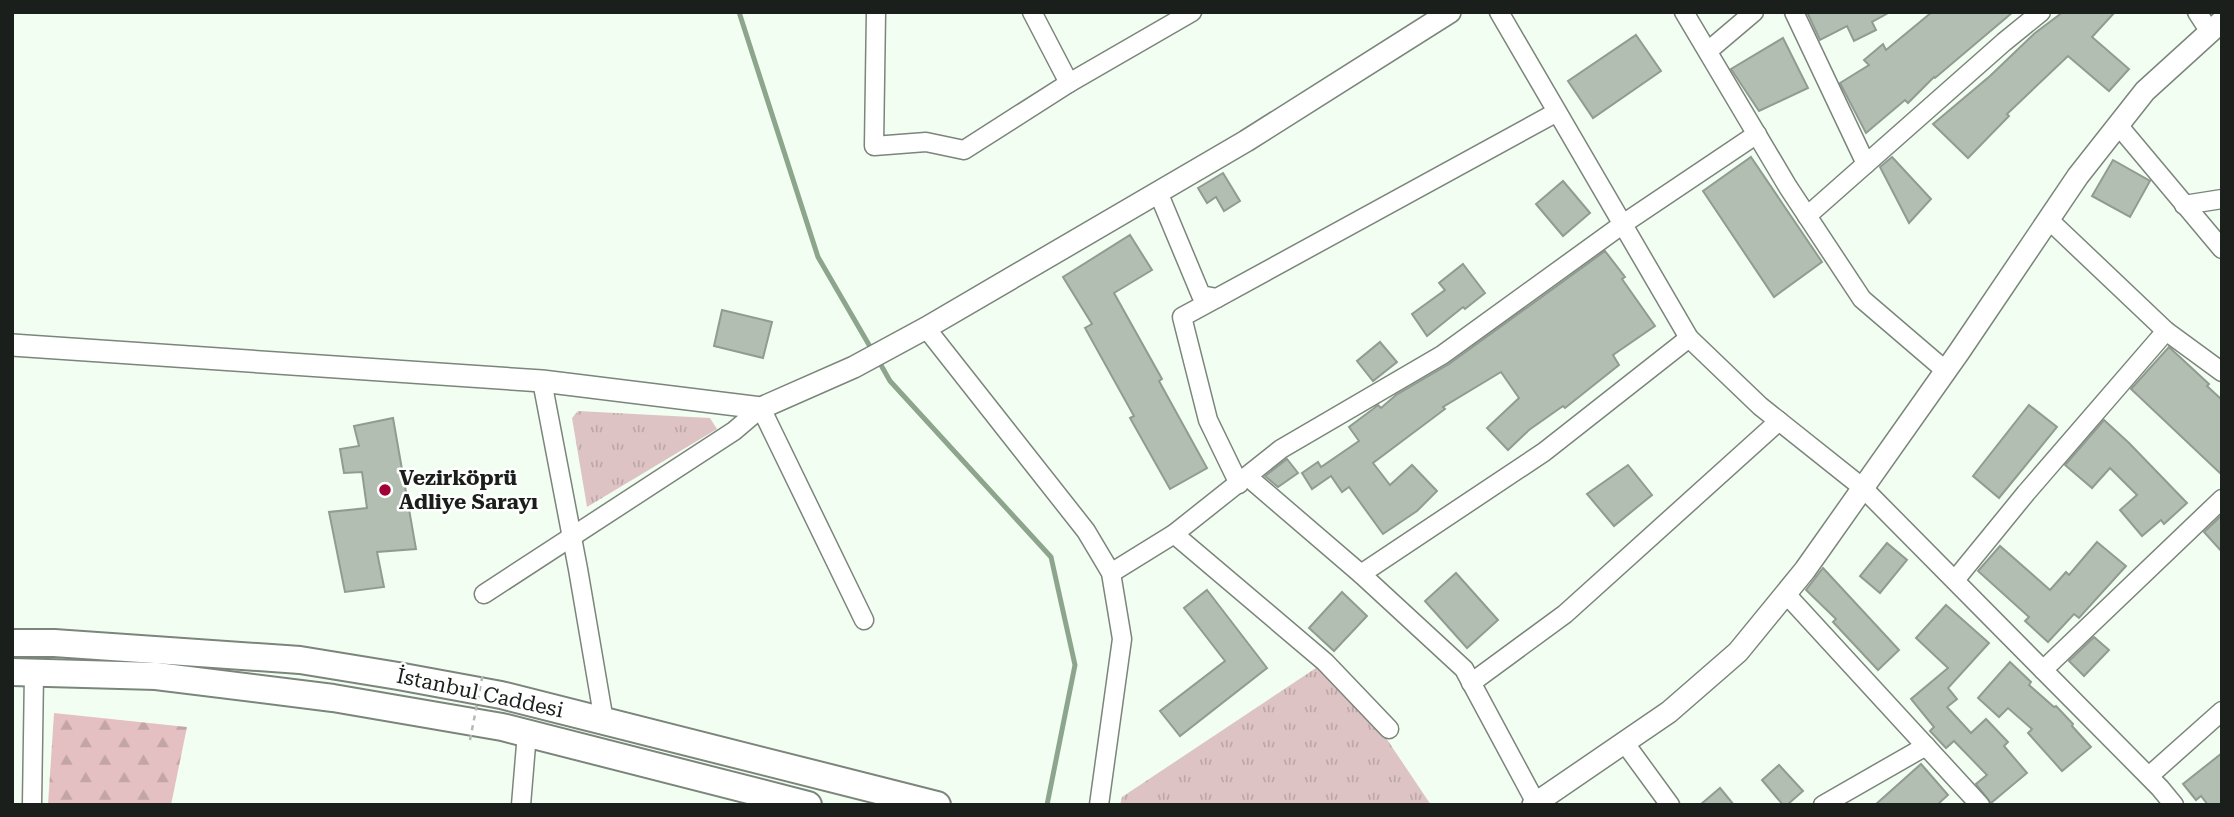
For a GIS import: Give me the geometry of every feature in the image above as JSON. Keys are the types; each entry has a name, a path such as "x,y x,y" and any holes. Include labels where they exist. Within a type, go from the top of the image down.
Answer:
{"main road":[{"name":"İstanbul Caddesi","path":"12,643 54,643 300,660 501,695 937,805"},
{"name":"İstanbul Caddesi","path":"23,673 156,676 333,698 527,733 750,797 808,805"}],"street":[{"path":"876,12 874,146 926,142 964,150 1069,83 1192,12"},
{"path":"1032,12 1069,83"},
{"path":"484,594 734,431 761,408 854,367 918,333 1246,141 1450,12"},
{"path":"1499,12 1689,338 1760,406 1863,488 2149,776 2174,805"},
{"path":"1684,12 1807,216 1863,299 1946,371"},
{"path":"1707,51 1754,12"},
{"path":"1794,12 1866,164"},
{"path":"1807,216 2041,12"},
{"path":"1557,112 1182,317 1208,419 1244,481 1361,574 1464,668 1534,804 1669,712 1738,652 1786,594 1863,488 2078,176 2145,91 2216,27 2197,12"},
{"path":"2118,125 2222,249"},
{"path":"1111,572 1174,534 1281,449 1442,355 1623,224 1756,134"},
{"path":"1158,192 1201,295 1217,298"},
{"path":"2184,205 2222,199"},
{"path":"2048,219 2166,331 2222,372"},
{"path":"1955,580 2166,331"},
{"path":"918,333 1086,531 1111,572 1122,639 1099,805"},
{"path":"1361,574 1544,452 1689,338"},
{"path":"12,345 542,382 761,408"},
{"path":"542,382 604,721"},
{"path":"761,408 864,620"},
{"path":"1471,683 1565,614 1779,421"},
{"path":"2043,670 2222,499"},
{"path":"1174,534 1325,662 1390,729"},
{"path":"1786,594 1980,805"},
{"path":"23,673 32,805"},
{"path":"2149,776 2222,711"},
{"path":"521,805 527,733"},
{"path":"1624,742 1670,805"},
{"path":"1823,805 1926,746"}],"path":[{"path":"470,740 484,673"}],"green space":[{"path":"578,411 710,418 717,429 587,507 572,418"},
{"path":"1322,664 1376,723 1431,805 1120,805 1122,797"},
{"path":"54,713 187,727 171,805 48,805"}],"building":[{"path":"1807,12 1890,12 1872,22 1876,30 1854,41 1847,26 1820,40"},
{"path":"1932,12 2013,12 1934,77 1908,103 1905,100 1866,133 1840,83 1869,65 1864,60 1883,44 1886,50"},
{"path":"2063,12 2115,12 2092,37 2129,69 2109,91 2068,56 2007,114 2009,116 1968,158 1933,124 1990,76 2035,33"},
{"path":"1636,35 1661,71 1593,118 1568,81"},
{"path":"1783,38 1808,88 1759,111 1731,69"},
{"path":"1751,157 1822,262 1774,297 1703,191"},
{"path":"1892,157 1931,199 1909,223 1880,167"},
{"path":"2113,160 2150,181 2130,217 2092,196"},
{"path":"1223,173 1240,201 1224,211 1216,197 1207,203 1198,188"},
{"path":"1563,181 1590,213 1563,236 1536,204"},
{"path":"1130,235 1152,270 1114,293 1207,468 1170,489 1130,418 1134,416 1085,328 1092,324 1063,277"},
{"path":"1605,251 1625,277 1622,279 1655,326 1613,355 1619,365 1565,408 1563,406 1529,430 1508,450 1487,428 1519,398 1501,372 1443,407 1445,409 1373,463 1390,485 1412,465 1437,491 1417,511 1383,534 1349,487 1342,492 1331,476 1312,489 1302,473 1318,462 1321,467 1359,441 1349,427 1378,405 1381,408 1396,395 1449,364"},
{"path":"1463,264 1485,293 1427,336 1412,314 1445,290 1439,283"},
{"path":"722,310 772,322 763,358 714,346"},
{"path":"1380,342 1397,362 1373,381 1357,361"},
{"path":"2169,347 2209,384 2207,386 2222,400 2222,475 2131,389"},
{"path":"2029,405 2057,427 1999,498 1973,476"},
{"name":"Vezirköprü Adliye Sarayı","path":"393,418 416,549 377,552 384,587 345,592 329,512 367,508 362,472 344,473 340,449 359,446 354,426"},
{"path":"2104,420 2187,503 2164,524 2161,520 2142,536 2120,510 2137,495 2110,468 2092,488 2065,465"},
{"path":"1287,459 1298,473 1278,487 1265,476"},
{"path":"1628,465 1652,495 1614,526 1587,494"},
{"path":"2222,515 2222,552 2204,532"},
{"path":"2097,542 2126,566 2079,618 2074,614 2048,642 2025,621 2029,617 1978,571 2000,546 2050,590 2066,572 2069,575"},
{"path":"1887,543 1907,560 1880,593 1860,576"},
{"path":"1823,568 1899,650 1878,670 1833,622 1836,619 1806,590"},
{"path":"1456,573 1498,620 1467,648 1425,601"},
{"path":"1207,590 1267,668 1180,736 1160,711 1225,661 1184,608"},
{"path":"1342,592 1367,616 1334,651 1309,628"},
{"path":"1946,605 1989,643 1948,688 1957,699 1947,707 1971,733 1986,719 2008,742 2004,746 2027,773 1991,803 1976,784 1987,775 1954,741 1946,748 1930,731 1934,727 1911,699 1948,668 1916,638"},
{"path":"2094,637 2109,650 2084,676 2069,661"},
{"path":"2010,662 2031,682 2029,685 2056,706 2091,747 2062,771 2028,733 2032,729 2008,708 1999,717 1978,698"},
{"path":"2222,753 2222,805 2208,805 2201,796 2196,800 2183,784"},
{"path":"1921,764 1948,795 1937,805 1875,805"},
{"path":"1779,765 1803,791 1787,805 1783,805 1762,780"},
{"path":"1720,788 1734,805 1700,805"}],"waterway":[{"path":"739,12 818,257 872,350"},
{"path":"877,358 890,381 1051,557 1075,665 1047,805"}],"place":[{"name":"Vezirköprü Adliye Sarayı","path":"385,490"}]}
